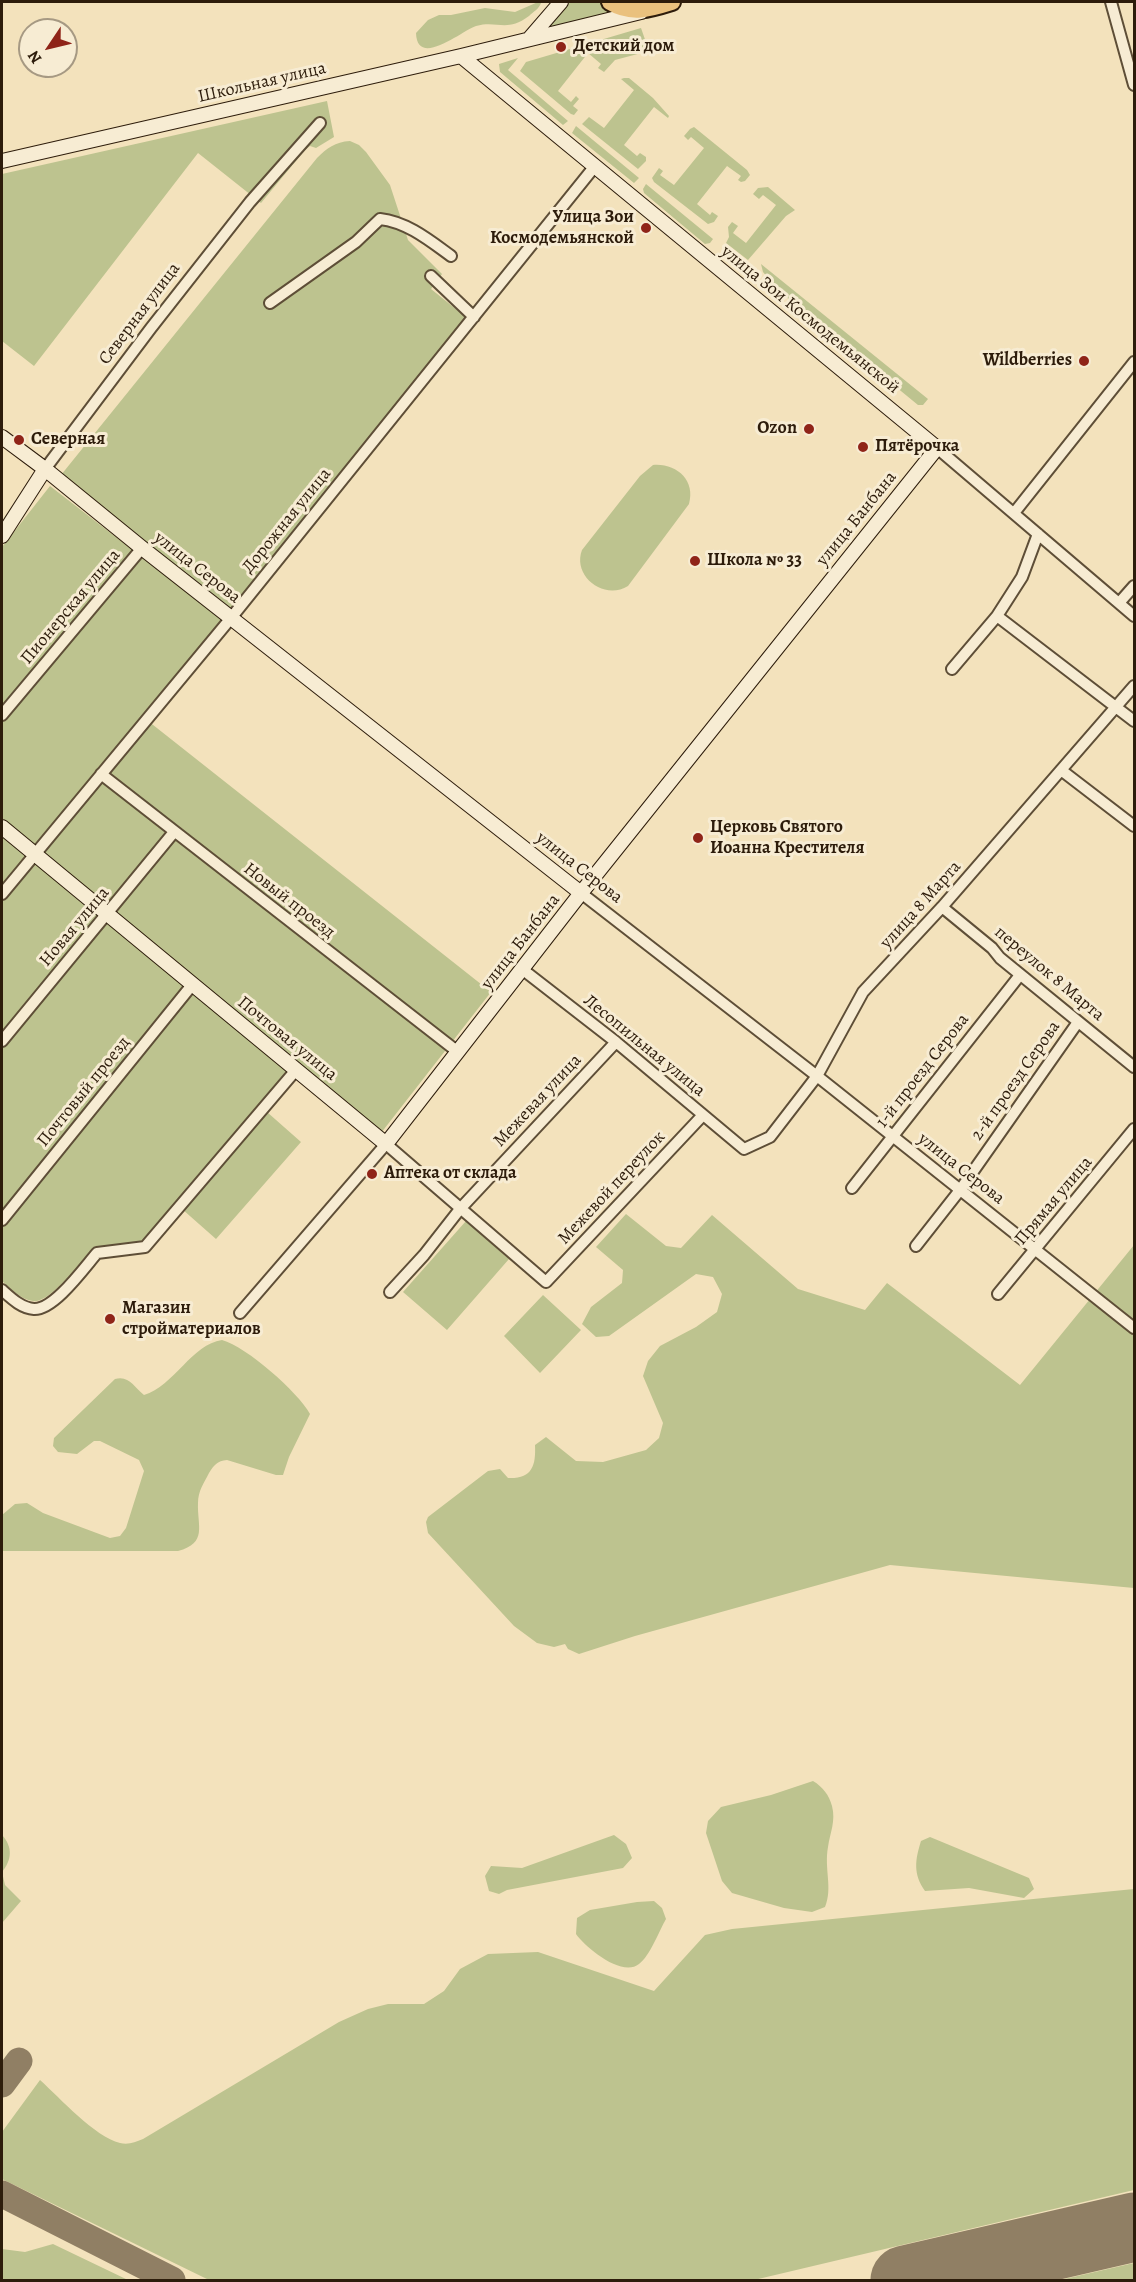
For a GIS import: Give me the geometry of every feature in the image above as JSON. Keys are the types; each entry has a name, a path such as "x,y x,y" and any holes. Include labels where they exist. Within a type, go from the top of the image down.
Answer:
{"main road":[{"path":"610,2 631,10 672,2"}],"street":[{"path":"529,39 561,2"},
{"path":"1111,2 1134,84"},
{"name":"Школьная улица","path":"2,161 461,56 659,5"},
{"name":"улица Зои Космодемьянской","path":"461,56 937,448 1134,616"},
{"name":"Северная улица","path":"2,536 45,469 250,202 320,123"},
{"name":"Дорожная улица","path":"2,894 231,618 595,166"},
{"path":"270,303 356,242 380,219 393,220 418,233 451,256"},
{"path":"431,276 474,317"},
{"path":"1014,513 1134,362"},
{"name":"улица Серова","path":"2,437 817,1076 1134,1328"},
{"name":"улица Банбана","path":"240,1312 386,1144 581,893 937,448"},
{"path":"952,669 997,616 1022,577 1038,534"},
{"name":"Пионерская улица","path":"2,715 142,548"},
{"path":"1119,603 1134,586"},
{"path":"997,616 1134,721"},
{"name":"улица 8 Марта","path":"744,1149 770,1137 817,1076 863,992 942,907 1134,686"},
{"path":"1061,770 1134,826"},
{"name":"Новый проезд","path":"101,774 458,1052"},
{"name":"Почтовая улица","path":"2,827 386,1144 546,1282"},
{"name":"Новая улица","path":"2,1041 174,832"},
{"name":"переулок 8 Марта","path":"942,907 992,948 1020,975 1134,1066"},
{"name":"Лесопильная улица","path":"522,969 616,1042 744,1149"},
{"name":"1-й проезд Серова","path":"852,1188 1020,975"},
{"name":"Почтовый проезд","path":"2,1220 192,985"},
{"name":"2-й проезд Серова","path":"916,1246 960,1190 1078,1022"},
{"name":"Межевая улица","path":"390,1292 424,1255 460,1209 616,1042"},
{"path":"2,1290 18,1304 36,1309 53,1303 97,1253 145,1248 296,1070"},
{"name":"Межевой переулок","path":"546,1282 703,1116"},
{"name":"Прямая улица","path":"998,1294 1134,1129"}],"green space":[{"path":"538,2 541,3 536,10 514,24 476,26 432,48 424,48 418,43 416,33 428,20 439,15 451,15 485,8 515,12"},
{"path":"564,2 605,2 625,12 541,33"},
{"path":"641,28 649,51 615,60 604,72 598,68 601,64 588,53 558,91 571,102 576,96 579,99 573,106 578,110 574,115 520,71 526,62"},
{"path":"518,58 508,70 568,121 563,125 500,72 499,64"},
{"path":"629,78 653,98 669,116 668,118 654,107 624,145 637,156 640,153 646,157 646,161 638,169 582,124 589,117 604,128 634,90 621,79"},
{"path":"327,101 334,137 316,148 310,146 305,150 261,203 198,153 34,366 2,341 2,174"},
{"path":"576,126 639,178 634,183 572,133"},
{"path":"694,127 747,170 750,175 741,182 738,180 741,176 727,166 697,204 710,215 712,212 718,216 714,222 708,224 654,182 652,178 659,168 663,171 660,175 674,185 704,148 691,137 688,140 684,136"},
{"path":"350,141 359,145 366,152 390,185 408,240 442,274 431,289 467,318 232,609 61,475 317,158 332,146"},
{"path":"646,184 713,239 710,243 705,244 644,193 643,189"},
{"path":"768,187 795,210 786,216 748,260 726,243 729,237 728,227 732,222 738,226 733,233 746,243 776,205 763,195 759,199 753,194 758,188"},
{"path":"761,264 928,399 923,405 918,405 779,291 763,272"},
{"path":"653,465 669,467 682,475 690,488 689,504 628,586 619,590 600,588 586,577 582,569 580,560 582,550 640,476"},
{"path":"50,486 223,620 143,717 491,992 381,1133 2,818 2,547"},
{"path":"2,836 289,1073 144,1241 94,1247 57,1289 40,1300 33,1301 20,1296 2,1281"},
{"path":"267,1112 301,1142 216,1239 182,1209"},
{"path":"626,1214 666,1246 681,1248 712,1215 798,1289 865,1310 887,1283 1020,1385 1134,1245 1134,1588 890,1565 635,1636 579,1654 568,1649 565,1644 554,1647 537,1643 514,1626 428,1533 426,1522 428,1517 488,1471 500,1469 508,1478 527,1474 535,1459 535,1445 546,1437 576,1461 603,1462 646,1450 659,1438 663,1423 643,1376 648,1361 660,1346 696,1327 717,1312 722,1294 713,1277 696,1274 609,1336 596,1337 582,1324 591,1307 622,1283 623,1270 596,1247"},
{"path":"466,1221 509,1259 447,1330 403,1292"},
{"path":"543,1295 581,1330 540,1373 504,1336"},
{"path":"222,1340 245,1351 271,1371 295,1394 310,1414 283,1475 276,1475 227,1460 216,1464 209,1473 199,1495 197,1538 187,1548 178,1551 2,1551 2,1515 15,1504 27,1503 43,1513 110,1538 120,1536 126,1528 144,1471 139,1460 100,1441 94,1441 77,1454 58,1452 53,1446 54,1438 115,1379 128,1380 144,1395 165,1383 201,1349"},
{"path":"813,1781 827,1795 833,1811 827,1855 828,1893 825,1907 812,1912 784,1908 732,1893 722,1881 706,1833 708,1821 721,1807 771,1795"},
{"path":"2,1835 8,1844 10,1853 8,1863 2,1872"},
{"path":"614,1835 626,1844 632,1858 623,1868 507,1890 499,1894 489,1891 485,1876 491,1866 522,1868"},
{"path":"930,1837 1029,1878 1034,1889 1024,1898 969,1888 925,1891 918,1879 916,1861 921,1841"},
{"path":"2,1872 5,1885 21,1901 2,1923"},
{"path":"1134,1889 1134,2190 754,2280 209,2280 2,2179 2,2132 40,2080 78,2116 100,2133 120,2143 132,2143 143,2139 339,2022 368,2009 388,2004 424,2004 444,1991 460,1969 488,1954 538,1952 654,1991 705,1935 732,1929"},
{"path":"654,1901 662,1908 666,1919 647,1955 639,1964 632,1967 623,1967 604,1959 576,1934 577,1918 590,1910"},
{"path":"53,2244 128,2280 2,2280 2,2249 25,2252"},
{"path":"1134,2263 1134,2280 1060,2280"}],"taxiway":[{"path":"2,2084 19,2061"},
{"path":"2,2194 172,2280"}],"runway":[{"path":"905,2280 1134,2227"}],"place":[{"name":"Детский дом","path":"561,47"},
{"name":"Улица Зои Космодемьянской","path":"646,228"},
{"name":"Wildberries","path":"1084,361"},
{"name":"Ozon","path":"809,429"},
{"name":"Северная","path":"19,440"},
{"name":"Пятёрочка","path":"863,447"},
{"name":"Школа № 33","path":"695,561"},
{"name":"Церковь Святого Иоанна Крестителя","path":"698,838"},
{"name":"Аптека от склада","path":"372,1174"},
{"name":"Магазин стройматериалов","path":"110,1319"}]}
